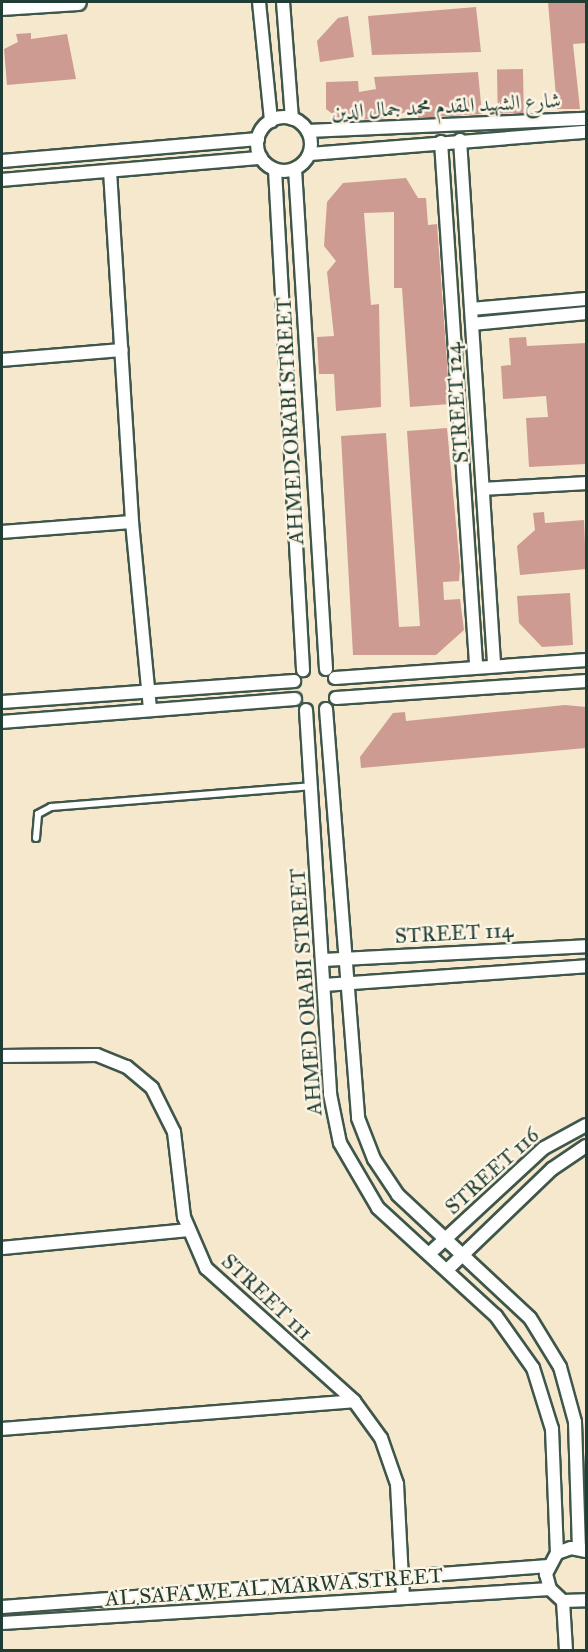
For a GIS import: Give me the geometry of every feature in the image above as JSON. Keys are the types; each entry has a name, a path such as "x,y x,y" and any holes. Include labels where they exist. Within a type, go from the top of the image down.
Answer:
{"street":[{"path":"2,7 78,2"},
{"path":"259,2 271,121 258,139 261,158 275,170 295,169 310,154 308,131 292,119 271,121"},
{"path":"283,2 292,119"},
{"name":"شارع الشهيد المقدم محمد جمال الدين","path":"308,131 586,119"},
{"name":"شارع الشهيد المقدم محمد جمال الدين","path":"310,154 460,140 586,132"},
{"path":"2,161 258,139"},
{"name":"STREET 124","path":"460,140 494,663"},
{"name":"STREET 124","path":"441,142 476,664"},
{"path":"2,180 261,158"},
{"name":"AHMED ORABI STREET","path":"295,169 330,674"},
{"name":"AHMED ORABI STREET","path":"275,170 303,670"},
{"path":"110,171 132,522 150,709"},
{"path":"471,309 586,298"},
{"path":"472,324 586,313"},
{"path":"2,360 122,350"},
{"path":"483,489 586,483"},
{"path":"2,532 132,522"},
{"path":"586,660 494,663 330,674 303,670 294,681 295,699 306,710 326,709 336,698 586,681"},
{"path":"330,674 336,698"},
{"path":"2,702 148,689 294,681"},
{"path":"2,722 295,699"},
{"name":"AHMED ORABI STREET","path":"326,709 354,1097 365,1139 398,1195 530,1318 560,1367 575,1422 583,1549"},
{"name":"AHMED ORABI STREET","path":"306,710 330,1094 340,1143 378,1208 447,1270 517,1341 545,1398 552,1429 557,1553"},
{"name":"STREET 114","path":"323,960 586,946"},
{"name":"STREET 114","path":"324,984 586,966"},
{"name":"STREET 111","path":"2,1056 97,1055 141,1077 162,1102 174,1132 188,1230 224,1288 354,1401 381,1438 393,1468 403,1598"},
{"name":"STREET 116","path":"429,1254 544,1148 586,1125"},
{"name":"STREET 116","path":"447,1270 552,1169 586,1146"},
{"path":"2,1248 188,1230"},
{"path":"2,1429 354,1401"},
{"path":"566,1650 563,1601 550,1589 548,1566 557,1553 583,1549"},
{"name":"AL SAFA WE AL MARWA STREET","path":"2,1607 548,1566"},
{"name":"AL SAFA WE AL MARWA STREET","path":"2,1623 550,1589"},
{"path":"563,1601 586,1600 586,1612"}],"lane":[{"path":"36,838 38,814 51,807 311,785"}],"building":[{"path":"548,2 586,2 586,43 573,44 580,109 557,109"},
{"path":"476,7 481,52 372,55 368,16"},
{"path":"348,16 354,57 320,62 317,41 338,18"},
{"path":"31,33 31,39 67,34 76,79 7,85 4,49 18,42 16,34"},
{"path":"497,69 523,69 524,113 498,113"},
{"path":"478,72 482,114 418,118 418,109 376,120 338,118 326,109 326,82 358,81 359,92 376,89 374,77"},
{"path":"406,178 418,198 426,198 428,225 437,224 450,404 410,407 402,288 394,288 394,212 364,213 371,305 379,304 381,407 336,411 334,374 319,374 317,337 334,336 327,272 336,261 324,246 327,202 343,183"},
{"path":"526,337 527,346 586,343 586,464 529,467 526,418 548,417 546,396 503,399 501,366 511,365 509,338"},
{"path":"447,428 460,567 459,581 443,582 444,600 460,599 464,630 436,655 353,655 341,436 386,433 399,627 420,626 407,431"},
{"path":"544,512 545,523 584,520 586,569 520,575 517,546 535,530 533,513"},
{"path":"570,593 573,645 542,647 519,623 517,596"},
{"path":"565,705 586,707 586,748 361,768 360,757 393,713 405,712 406,721"}]}
